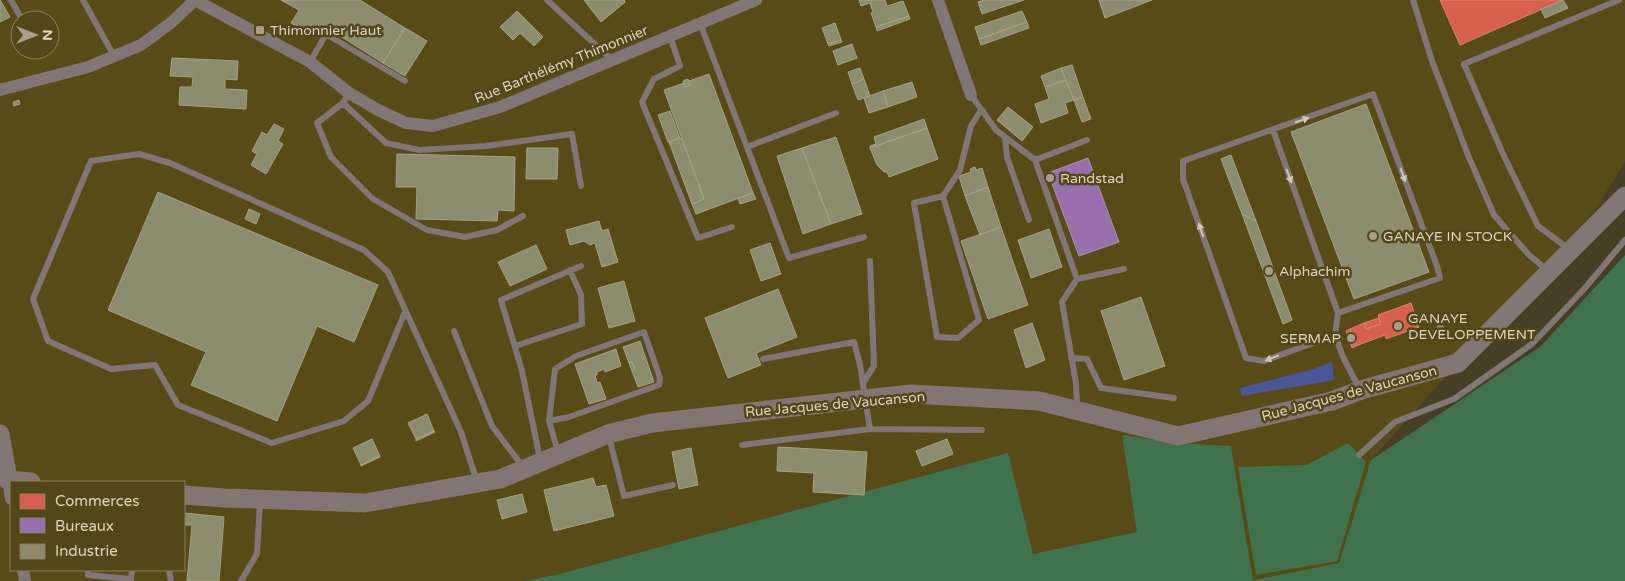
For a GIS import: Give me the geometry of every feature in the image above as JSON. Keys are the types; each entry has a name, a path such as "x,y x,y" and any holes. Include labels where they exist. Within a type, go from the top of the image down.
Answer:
{"street":[{"path":"0,90 88,67 141,45 172,22 194,0"},
{"name":"Rue Barthélémy Thimonnier","path":"194,0 310,62 346,98 406,123 433,126 500,107 753,0"},
{"path":"938,0 971,95"},
{"name":"Rue Jacques de Vaucanson","path":"185,495 365,503 500,479 608,434 652,423 864,391 1039,401 1178,436 1332,401 1361,390 1458,363 1625,196"},
{"path":"0,434 6,479 23,481"}],"lane":[{"path":"83,0 114,56"},
{"path":"547,0 612,60"},
{"path":"1414,0 1432,61 1468,155 1494,215 1529,255 1549,271"},
{"path":"1572,251 1538,226 1503,154 1464,64 1619,0"},
{"path":"700,23 788,258 864,236"},
{"path":"310,62 326,34 405,81"},
{"path":"670,36 680,66 654,80 642,102 698,238 732,227"},
{"path":"1334,334 1264,361 1246,358 1183,179 1183,161 1373,94 1440,278 1338,313"},
{"path":"971,95 996,130 1035,160 1077,279"},
{"path":"523,216 497,230 465,237 427,230 374,199 331,157 316,123 346,98 386,143 419,150 486,146 572,134 581,186"},
{"path":"943,196 979,320 958,338 937,337 914,203 943,196 960,170 971,126 981,110"},
{"path":"747,147 836,113"},
{"path":"1273,130 1338,313 1334,334 1343,357 1361,390"},
{"path":"1006,137 1007,157 1029,220"},
{"path":"1035,160 1087,140"},
{"path":"405,312 368,401 344,421 272,443 178,405 155,365 112,369 48,341 33,299 91,161 139,154 170,163 364,250 388,272 461,432 477,483"},
{"path":"1359,455 1395,422 1454,399 1532,344 1585,288 1625,240"},
{"path":"864,391 874,366 870,261"},
{"path":"532,465 522,371 501,300 581,266"},
{"path":"1078,411 1076,384 1062,302 1077,279 1124,269"},
{"path":"515,346 582,324 581,295 570,270"},
{"path":"454,331 492,426 532,465"},
{"path":"549,421 569,417 659,385 660,378 644,332 576,356 555,369 549,421 559,453"},
{"path":"763,358 854,342 860,365 870,429"},
{"path":"1072,358 1087,360 1101,388 1174,398"},
{"path":"742,445 870,429 982,430"},
{"path":"608,434 624,496 673,484"},
{"path":"241,581 257,554 260,499"},
{"path":"88,571 88,575 131,579 132,571"}],"shaded area":[{"path":"0,0 1625,0 1625,162 1595,210 1371,460 1339,563 1253,580 1231,446 1177,443 1122,435 1138,532 1033,554 1008,453 556,575 525,581 0,581"}],"green space":[{"path":"1625,255 1625,581 525,581 556,575 1008,453 1033,554 1137,532 1122,435 1177,443 1231,446 1253,580 1339,563 1371,460 1540,347"},
{"path":"1348,443 1366,462 1337,561 1256,575 1238,467 1306,465"}],"water":[{"path":"1332,362 1334,380 1242,396 1240,388 1313,369"}],"building: Commerces":[{"path":"1440,0 1563,0 1460,45"},
{"name":"GANAYE DEVELOPPEMENT","path":"1411,303 1419,327 1386,339 1385,335 1356,346 1350,329 1364,323 1366,329 1381,324 1378,315"},
{"path":"1379,318 1381,324 1366,329 1364,323"},
{"name":"SERMAP","path":"1350,329 1356,346 1352,348 1346,331"}],"building: Bureaux":[{"path":"1088,158 1119,242 1079,256 1048,173"}],"building: Industrie":[{"path":"0,0 10,17 0,22"},
{"path":"281,0 360,0 405,28 383,63 321,24 314,37 291,23 299,10"},
{"path":"584,0 624,0 625,2 601,22"},
{"path":"859,0 885,0 887,6 903,1 909,16 876,27 870,3 861,6"},
{"path":"984,0 1024,0 982,14 978,2"},
{"path":"1099,0 1152,0 1105,18"},
{"path":"1563,0 1568,8 1545,18 1541,9"},
{"path":"517,11 543,37 534,46 520,33 513,40 500,27"},
{"path":"1022,11 1027,22 979,39 975,27"},
{"path":"909,16 910,19 877,31 876,27"},
{"path":"1027,22 1029,28 981,45 979,39"},
{"path":"835,23 841,40 828,44 822,28"},
{"path":"405,28 427,41 405,76 383,63"},
{"path":"841,40 842,42 829,46 828,44"},
{"path":"852,44 857,58 838,65 833,51"},
{"path":"172,58 238,61 237,80 225,79 225,89 247,90 246,109 179,105 180,87 192,87 193,77 170,76"},
{"path":"1072,65 1083,97 1074,100 1061,68"},
{"path":"860,68 864,79 852,84 848,72"},
{"path":"1061,68 1066,80 1045,87 1041,76"},
{"path":"709,74 753,193 696,214 692,204 704,199 664,90 684,83 685,87 690,85 689,81"},
{"path":"688,79 690,85 685,87 683,81"},
{"path":"864,79 870,96 858,100 852,84"},
{"path":"1066,80 1074,100 1065,103 1068,113 1041,123 1035,104 1049,99 1045,87"},
{"path":"912,82 917,97 888,107 883,91"},
{"path":"883,91 888,107 869,113 864,98"},
{"path":"1083,97 1091,119 1082,122 1074,100"},
{"path":"19,100 20,104 14,106 13,102"},
{"name":"GANAYE IN STOCK","path":"1366,104 1429,272 1354,299 1291,132"},
{"path":"1008,107 1033,127 1022,141 997,120"},
{"path":"670,111 680,138 668,142 658,115"},
{"path":"924,119 927,128 870,148 870,146 876,144 874,137"},
{"path":"274,124 284,129 278,141 283,144 266,174 251,165 257,154 252,151 262,132 267,135"},
{"path":"927,128 938,159 889,177 887,172 884,172 877,165 870,148"},
{"path":"836,137 862,214 831,224 802,148"},
{"path":"682,138 704,199 692,204 669,142"},
{"path":"527,148 558,148 557,179 526,179"},
{"path":"802,148 831,224 803,234 777,156"},
{"path":"397,154 515,157 514,211 498,210 497,221 416,219 417,187 396,187"},
{"path":"1231,155 1256,221 1242,214 1221,159"},
{"path":"975,167 976,170 982,168 988,187 965,196 959,176 971,172 970,169"},
{"path":"988,187 1001,227 980,235 965,196"},
{"path":"158,192 378,285 354,342 317,326 277,421 191,385 206,352 108,310"},
{"path":"753,193 756,199 740,204 738,198"},
{"path":"249,209 260,214 256,224 245,219"},
{"name":"Alphachim","path":"1242,214 1256,221 1292,320 1283,324"},
{"path":"599,221 602,231 608,229 618,262 602,267 595,243 590,245 584,241 570,245 566,230"},
{"path":"1001,227 1028,305 988,319 961,241"},
{"path":"1049,229 1062,267 1031,278 1018,240"},
{"path":"770,243 781,274 761,281 750,250"},
{"path":"536,245 547,269 510,286 498,262"},
{"path":"624,281 635,321 609,328 598,288"},
{"path":"778,289 797,337 756,353 761,365 728,378 705,318"},
{"path":"1141,297 1165,366 1124,380 1101,311"},
{"path":"1032,323 1045,360 1026,368 1014,330"},
{"path":"1441,324 1444,328 1439,332 1437,327"},
{"path":"640,341 654,382 638,387 632,371 635,370 632,362 629,363 623,347"},
{"path":"616,349 621,366 605,372 604,369 595,375 597,383 600,382 606,399 589,404 575,364"},
{"path":"632,362 635,370 632,371 629,363"},
{"path":"427,414 434,431 416,439 408,423"},
{"path":"435,432 416,441 416,439"},
{"path":"372,439 380,456 361,465 353,448"},
{"path":"947,439 953,454 922,466 916,451"},
{"path":"778,447 867,452 864,495 813,492 814,473 777,471"},
{"path":"691,448 698,485 679,489 672,452"},
{"path":"380,457 361,466 361,465"},
{"path":"593,478 596,487 606,485 614,516 554,531 544,490"},
{"path":"522,494 527,512 502,519 497,500"},
{"path":"185,513 224,517 219,581 187,581 192,525 185,525"}],"place":[{"name":"Thimonnier Haut","path":"260,30"},
{"name":"Randstad","path":"1050,178"},
{"name":"GANAYE IN STOCK","path":"1373,236"},
{"name":"Alphachim","path":"1269,271"},
{"name":"GANAYE DEVELOPPEMENT","path":"1398,326"},
{"name":"SERMAP","path":"1351,338"}]}
